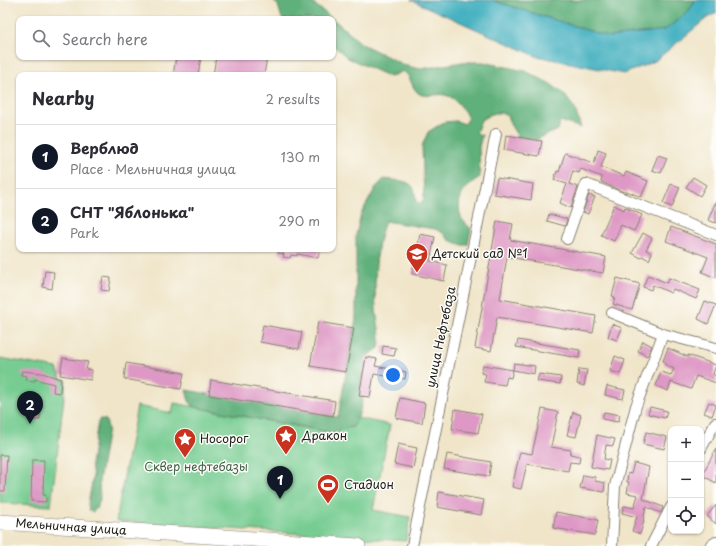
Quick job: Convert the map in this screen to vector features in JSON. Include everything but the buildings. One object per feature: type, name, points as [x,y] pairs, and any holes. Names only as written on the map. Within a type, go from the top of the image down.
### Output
[{"type":"main road","name":"Мельничная улица","points":[[0,522],[358,546]]},
{"type":"street","name":"улица Нефтебаза","points":[[412,546],[496,134]]},
{"type":"street","points":[[567,239],[586,184],[716,235]]},
{"type":"street","points":[[612,313],[663,334],[716,348]]},
{"type":"street","points":[[612,546],[615,486],[636,406],[663,334]]},
{"type":"street","points":[[704,443],[715,423]]},
{"type":"street","points":[[651,546],[668,513]]},
{"type":"street","points":[[710,546],[716,542]]},
{"type":"green space","points":[[272,0],[309,0],[329,16],[281,16],[278,5]]},
{"type":"green space","points":[[491,0],[695,0],[688,12],[665,30],[609,37]]},
{"type":"green space","points":[[336,22],[362,44],[406,66],[421,69],[462,62],[483,62],[525,71],[549,83],[564,94],[575,109],[581,128],[560,121],[558,130],[535,140],[518,137],[510,124],[507,115],[494,113],[481,120],[476,133],[482,135],[479,147],[480,177],[466,189],[460,198],[459,204],[459,210],[462,218],[471,229],[468,245],[461,245],[449,240],[443,233],[435,229],[385,221],[377,253],[375,276],[376,309],[380,338],[379,348],[366,357],[359,395],[363,396],[360,412],[353,427],[339,430],[335,433],[194,407],[189,401],[186,390],[338,417],[356,318],[356,235],[361,214],[376,187],[384,179],[403,181],[411,185],[414,189],[416,203],[420,203],[424,199],[422,146],[428,132],[444,122],[456,121],[465,124],[468,119],[459,104],[453,98],[445,95],[423,95],[417,92],[406,73],[403,71],[390,77],[348,58],[336,48]]},
{"type":"green space","points":[[0,358],[57,368],[61,379],[66,380],[51,506],[0,503]]},
{"type":"green space","name":"Сквер нефтебазы","points":[[174,403],[338,434],[343,415],[390,425],[373,510],[410,517],[406,541],[116,521],[137,406],[172,413]]},
{"type":"green space","points":[[100,419],[106,420],[108,429],[99,481],[100,499],[97,508],[93,512],[89,510],[88,504],[93,477],[91,464],[98,422]]},
{"type":"water","points":[[411,0],[491,0],[609,37],[665,30],[688,12],[695,0],[716,0],[716,13],[707,18],[655,61],[624,74],[536,56]]},
{"type":"place","name":"Детский сад №1","points":[[417,274]]},
{"type":"place","name":"СНТ \"Яблонька\"","points":[[30,424]]},
{"type":"place","name":"Дракон","points":[[286,456]]},
{"type":"place","name":"Носорог","points":[[185,458]]},
{"type":"place","name":"Верблюд","points":[[280,499]]},
{"type":"place","name":"Стадион","points":[[328,504]]}]
